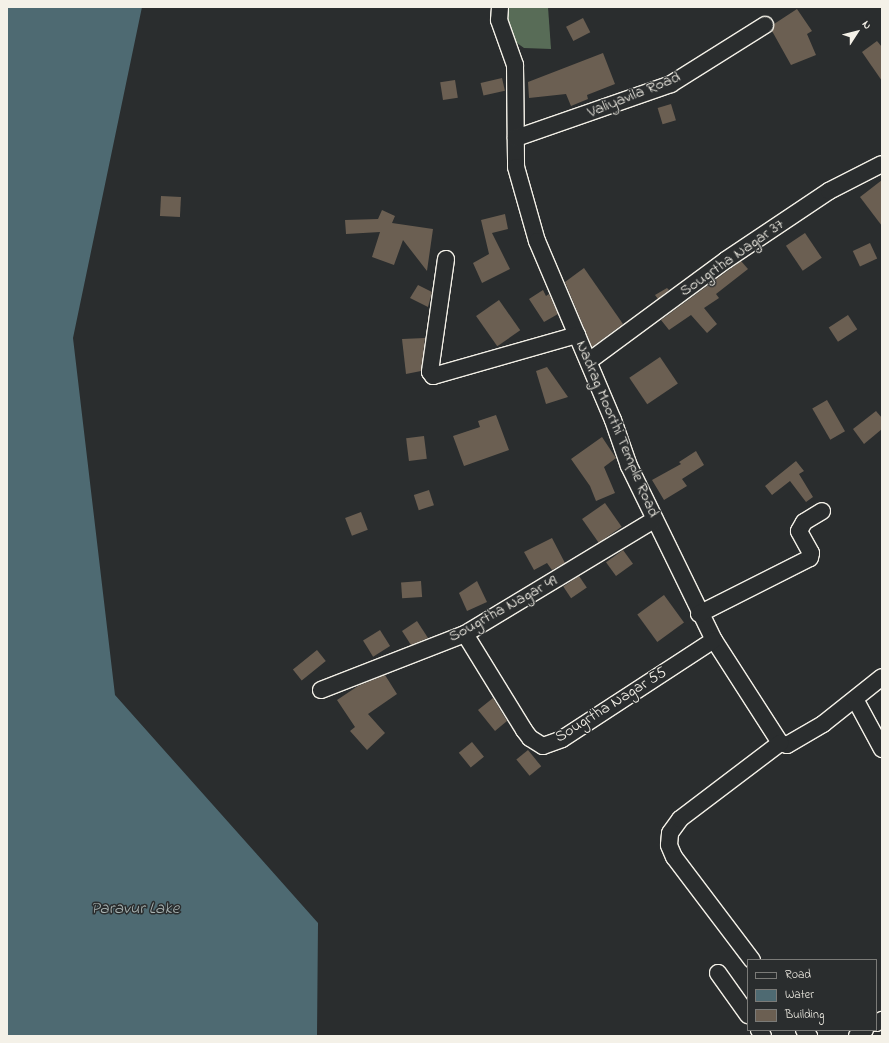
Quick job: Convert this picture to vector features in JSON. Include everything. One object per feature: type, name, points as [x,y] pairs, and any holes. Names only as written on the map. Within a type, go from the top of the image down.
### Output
[{"type":"street","name":"Nadrag Moorthi Temple Road","points":[[500,7],[499,20],[515,65],[516,167],[537,241],[589,361],[629,466],[699,614],[780,743]]},
{"type":"street","name":"Valiyavila Road","points":[[516,138],[671,84],[764,25]]},
{"type":"street","name":"Sougrtha Nagar 37","points":[[589,361],[726,260],[829,191],[882,164]]},
{"type":"street","points":[[446,259],[430,372],[433,376],[577,335]]},
{"type":"street","points":[[699,614],[810,558],[811,553],[800,531],[804,522],[822,511]]},
{"type":"street","name":"Sougrtha Nagar 49","points":[[321,690],[465,634],[654,520]]},
{"type":"street","name":"Sougrtha Nagar 55","points":[[465,634],[524,730],[530,738],[542,746],[562,740],[714,640]]},
{"type":"street","points":[[751,959],[674,857],[669,845],[670,833],[680,819],[780,743],[787,745],[811,731],[882,677]]},
{"type":"street","points":[[855,699],[882,749]]},
{"type":"street","points":[[718,973],[747,1014]]},
{"type":"green space","points":[[508,7],[548,7],[551,49],[524,48],[510,38],[506,23]]},
{"type":"water","name":"Paravur Lake","points":[[7,7],[142,7],[73,338],[115,695],[318,923],[317,1036],[7,1036]]},
{"type":"building","points":[[797,9],[812,31],[807,34],[816,55],[791,65],[772,31],[774,24]]},
{"type":"building","points":[[583,18],[590,32],[573,41],[566,27]]},
{"type":"building","points":[[877,41],[882,47],[882,81],[862,52]]},
{"type":"building","points":[[603,53],[615,84],[587,95],[588,99],[571,106],[566,94],[529,98],[528,82]]},
{"type":"building","points":[[502,78],[505,91],[483,96],[481,83]]},
{"type":"building","points":[[455,80],[458,98],[443,100],[440,82]]},
{"type":"building","points":[[671,104],[676,120],[663,124],[658,108]]},
{"type":"building","points":[[882,180],[882,226],[860,197]]},
{"type":"building","points":[[161,196],[181,197],[180,217],[160,216]]},
{"type":"building","points":[[382,210],[395,216],[392,223],[433,229],[427,271],[403,240],[394,265],[372,257],[380,232],[346,234],[345,220],[378,219]]},
{"type":"building","points":[[505,214],[508,229],[492,233],[510,269],[482,283],[473,263],[489,254],[481,220]]},
{"type":"building","points":[[805,233],[822,258],[803,271],[786,246]]},
{"type":"building","points":[[870,243],[877,258],[860,266],[853,251]]},
{"type":"building","points":[[741,261],[748,269],[716,294],[719,298],[704,308],[717,324],[707,333],[691,315],[669,330],[661,320]]},
{"type":"building","points":[[584,268],[623,324],[592,347],[565,282]]},
{"type":"building","points":[[418,285],[432,292],[428,307],[410,298]]},
{"type":"building","points":[[667,288],[669,290],[658,299],[655,295]]},
{"type":"building","points":[[543,290],[546,296],[549,294],[558,314],[544,322],[529,299]]},
{"type":"building","points":[[499,300],[520,330],[497,346],[476,316]]},
{"type":"building","points":[[848,315],[857,329],[838,342],[829,328]]},
{"type":"building","points":[[425,338],[421,371],[406,374],[402,339]]},
{"type":"building","points":[[660,357],[678,384],[647,404],[629,378]]},
{"type":"building","points":[[547,367],[568,397],[546,404],[536,371]]},
{"type":"building","points":[[827,400],[845,431],[830,440],[812,408]]},
{"type":"building","points":[[876,411],[882,418],[882,429],[864,444],[853,429]]},
{"type":"building","points":[[496,415],[509,450],[464,466],[453,436],[480,427],[478,421]]},
{"type":"building","points":[[424,436],[427,459],[409,461],[406,438]]},
{"type":"building","points":[[602,437],[616,458],[604,467],[615,493],[596,501],[590,486],[571,459]]},
{"type":"building","points":[[696,451],[704,465],[682,479],[687,486],[664,500],[652,480],[681,464],[679,462]]},
{"type":"building","points":[[796,461],[804,471],[799,474],[813,497],[806,502],[790,481],[772,495],[765,486]]},
{"type":"building","points":[[429,490],[434,505],[419,510],[414,495]]},
{"type":"building","points":[[605,503],[622,527],[599,543],[582,519]]},
{"type":"building","points":[[361,512],[368,530],[352,536],[345,518]]},
{"type":"building","points":[[552,538],[565,563],[552,570],[547,563],[534,570],[524,552]]},
{"type":"building","points":[[623,550],[633,564],[616,576],[606,562]]},
{"type":"building","points":[[579,576],[587,588],[571,598],[563,587]]},
{"type":"building","points":[[421,581],[422,597],[402,598],[401,582]]},
{"type":"building","points":[[477,581],[487,602],[467,611],[459,593]]},
{"type":"building","points":[[664,595],[684,623],[657,642],[637,614]]},
{"type":"building","points":[[417,621],[428,638],[411,645],[402,631]]},
{"type":"building","points":[[380,630],[390,646],[373,657],[363,641]]},
{"type":"building","points":[[317,650],[326,661],[302,680],[293,670]]},
{"type":"building","points":[[385,675],[397,694],[368,714],[385,733],[367,750],[350,731],[355,727],[337,700],[358,686]]},
{"type":"building","points":[[493,698],[507,721],[495,731],[478,710]]},
{"type":"building","points":[[472,742],[484,757],[471,767],[459,753]]},
{"type":"building","points":[[528,750],[541,766],[530,776],[516,759]]}]
